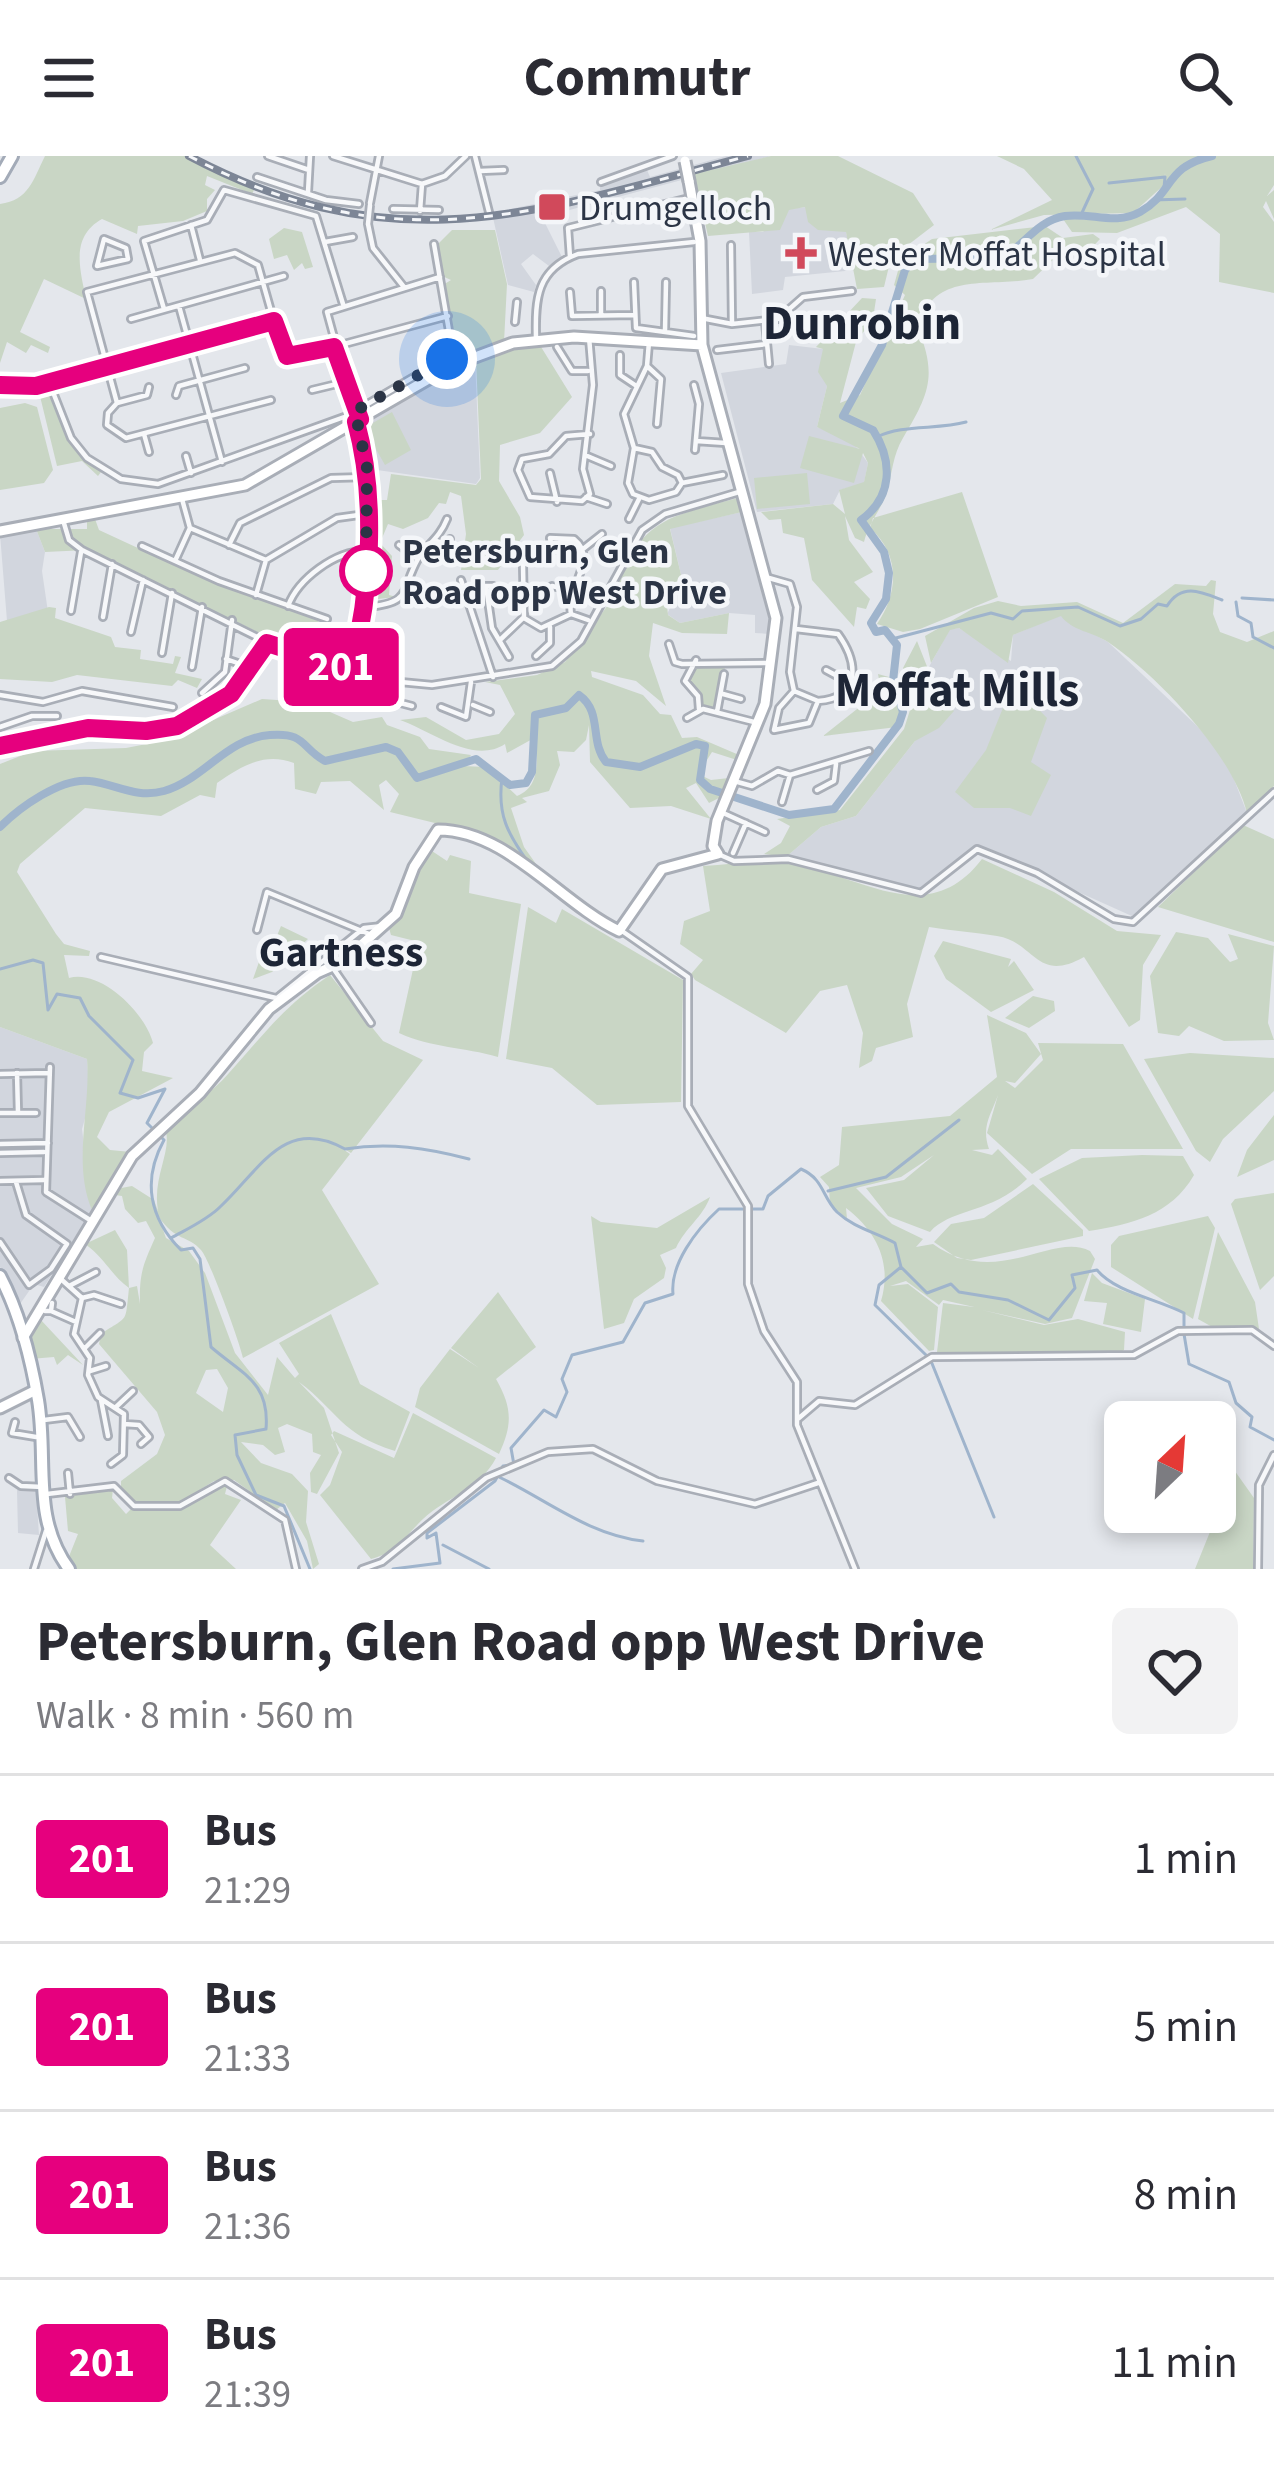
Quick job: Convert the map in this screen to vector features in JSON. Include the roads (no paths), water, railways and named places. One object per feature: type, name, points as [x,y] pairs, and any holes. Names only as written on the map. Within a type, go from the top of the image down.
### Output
[{"type":"main road","points":[[0,177],[12,156]]},
{"type":"main road","points":[[0,1276],[21,1313],[22,1339],[36,1390],[46,1531],[69,1569]]},
{"type":"street","points":[[268,156],[309,170]]},
{"type":"street","points":[[308,194],[310,156]]},
{"type":"street","points":[[333,156],[422,184],[445,176],[470,156],[480,171],[489,212]]},
{"type":"street","points":[[379,156],[368,224],[373,248],[404,287]]},
{"type":"street","points":[[601,182],[673,156]]},
{"type":"street","points":[[684,158],[700,241],[698,340],[769,578],[776,618],[774,664],[758,724],[721,812],[714,852]]},
{"type":"street","points":[[480,171],[504,170]]},
{"type":"street","points":[[257,177],[359,204]]},
{"type":"street","points":[[420,211],[422,184]]},
{"type":"street","points":[[164,309],[144,241],[211,215],[224,190],[314,214],[343,304]]},
{"type":"street","points":[[570,257],[568,228],[685,199]]},
{"type":"street","points":[[393,209],[439,210]]},
{"type":"street","points":[[191,225],[200,260]]},
{"type":"street","points":[[325,242],[353,237]]},
{"type":"street","points":[[104,238],[128,250],[128,259],[114,263],[98,266],[95,258],[104,238]]},
{"type":"street","points":[[536,338],[540,282],[570,257],[694,242]]},
{"type":"street","points":[[49,382],[71,438],[105,471],[145,484],[192,476],[357,417],[454,350],[434,244]]},
{"type":"street","points":[[729,248],[732,324]]},
{"type":"street","points":[[117,403],[87,292],[200,260],[245,255],[258,266],[287,356],[448,316]]},
{"type":"street","points":[[114,263],[119,284]]},
{"type":"street","points":[[130,319],[284,276]]},
{"type":"street","points":[[351,670],[366,607],[367,476],[357,417],[327,312],[440,277]]},
{"type":"street","points":[[627,340],[637,328],[634,282]]},
{"type":"street","points":[[664,333],[666,282]]},
{"type":"street","points":[[601,291],[602,317]]},
{"type":"street","points":[[701,318],[732,324],[765,321],[785,317],[802,296],[852,291]]},
{"type":"street","points":[[570,292],[572,316],[635,315]]},
{"type":"street","points":[[514,322],[517,302]]},
{"type":"street","points":[[179,305],[222,464]]},
{"type":"street","points":[[516,313],[536,315]]},
{"type":"street","points":[[785,317],[803,328],[825,329]]},
{"type":"street","points":[[0,385],[49,382],[274,321]]},
{"type":"street","points":[[765,321],[769,364]]},
{"type":"street","points":[[637,328],[698,340]]},
{"type":"street","points":[[0,531],[245,485],[461,361],[536,338],[698,340]]},
{"type":"street","points":[[586,497],[590,494],[585,455],[593,386],[590,338]]},
{"type":"street","points":[[639,499],[628,483],[634,448],[623,420],[647,366],[649,342]]},
{"type":"street","points":[[717,350],[767,344]]},
{"type":"street","points":[[557,347],[572,370],[589,371]]},
{"type":"street","points":[[620,355],[620,375],[635,386]]},
{"type":"street","points":[[647,366],[661,379],[657,424]]},
{"type":"street","points":[[176,395],[177,383],[245,368]]},
{"type":"street","points":[[312,390],[344,382]]},
{"type":"street","points":[[694,385],[694,450]]},
{"type":"street","points":[[149,387],[150,398],[117,403],[106,416],[110,431],[126,439],[269,402]]},
{"type":"street","points":[[144,434],[149,452]]},
{"type":"street","points":[[590,434],[566,436],[549,454],[523,459],[518,470],[530,497],[538,501],[586,497],[607,504]]},
{"type":"street","points":[[696,441],[730,442]]},
{"type":"street","points":[[634,448],[652,452],[682,483]]},
{"type":"street","points":[[585,455],[611,466]]},
{"type":"street","points":[[186,456],[192,476]]},
{"type":"street","points":[[550,473],[557,502]]},
{"type":"street","points":[[639,499],[723,475]]},
{"type":"street","points":[[229,545],[240,524],[331,478],[367,476]]},
{"type":"street","points":[[63,520],[69,540],[82,550],[232,620],[267,643],[390,681],[433,686],[552,666],[581,641],[629,544],[648,525],[744,490]]},
{"type":"street","points":[[628,519],[639,499]]},
{"type":"street","points":[[176,561],[190,528],[182,500]]},
{"type":"street","points":[[255,595],[266,560],[338,518],[366,514]]},
{"type":"street","points":[[366,607],[389,604],[405,594],[418,559],[436,541],[447,519]]},
{"type":"street","points":[[190,528],[266,560]]},
{"type":"street","points":[[583,549],[602,534]]},
{"type":"street","points":[[150,537],[143,547],[255,595],[328,619]]},
{"type":"street","points":[[560,542],[554,551],[550,538],[574,539],[583,549],[584,568],[570,590],[571,614]]},
{"type":"street","points":[[436,541],[446,544],[450,539]]},
{"type":"street","points":[[399,545],[418,559]]},
{"type":"street","points":[[71,611],[82,550]]},
{"type":"street","points":[[288,606],[298,584],[352,551],[365,551]]},
{"type":"street","points":[[103,617],[112,564]]},
{"type":"street","points":[[501,639],[524,618],[523,565]]},
{"type":"street","points":[[769,578],[790,584],[797,607],[794,691],[779,708],[774,730],[809,722],[818,701]]},
{"type":"street","points":[[130,632],[143,579]]},
{"type":"street","points":[[461,580],[493,678]]},
{"type":"street","points":[[476,586],[489,586],[492,628],[509,657]]},
{"type":"street","points":[[552,586],[570,590]]},
{"type":"street","points":[[162,652],[173,592]]},
{"type":"street","points":[[192,667],[202,606]]},
{"type":"street","points":[[571,614],[591,621]]},
{"type":"street","points":[[550,627],[571,614]]},
{"type":"street","points":[[524,618],[550,627]]},
{"type":"street","points":[[202,693],[224,674],[232,620]]},
{"type":"street","points":[[536,656],[550,643],[550,627]]},
{"type":"street","points":[[794,691],[818,701],[829,700],[851,684],[855,663],[838,634],[796,629]]},
{"type":"street","points":[[0,746],[88,728],[146,731],[177,726],[231,694],[267,643]]},
{"type":"street","points":[[669,644],[675,662],[774,664]]},
{"type":"street","points":[[226,659],[246,666]]},
{"type":"street","points":[[696,660],[685,681],[699,709]]},
{"type":"street","points":[[826,670],[851,684]]},
{"type":"street","points":[[717,712],[724,674]]},
{"type":"street","points":[[390,681],[385,699],[412,706]]},
{"type":"street","points":[[441,706],[467,720],[471,682]]},
{"type":"street","points":[[0,695],[35,700],[82,691],[173,707]]},
{"type":"street","points":[[723,694],[741,699]]},
{"type":"street","points":[[32,716],[35,700]]},
{"type":"street","points":[[472,705],[487,708]]},
{"type":"street","points":[[687,718],[699,709],[758,724]]},
{"type":"street","points":[[0,727],[32,716],[53,720]]},
{"type":"street","points":[[731,788],[752,786],[778,771],[790,775],[869,751]]},
{"type":"street","points":[[817,790],[834,781],[836,764]]},
{"type":"street","points":[[782,802],[790,775]]},
{"type":"street","points":[[622,931],[662,869],[714,852],[734,861],[788,860],[921,892],[977,849],[1036,873],[1114,919],[1133,922],[1274,792]]},
{"type":"street","points":[[721,812],[765,832]]},
{"type":"street","points":[[733,853],[746,824]]},
{"type":"street","points":[[101,957],[279,999],[374,936],[396,914],[414,867],[442,829],[482,837],[566,901],[686,970],[688,1106],[749,1209],[748,1284],[764,1331],[797,1382],[797,1420],[818,1484],[855,1569]]},
{"type":"street","points":[[256,930],[267,892],[374,936]]},
{"type":"street","points":[[22,1339],[47,1309],[57,1277],[118,1173],[152,1133],[200,1093],[279,999],[364,928],[384,926]]},
{"type":"street","points":[[332,966],[371,1023]]},
{"type":"street","points":[[0,1074],[49,1070],[44,1180],[53,1198],[90,1220]]},
{"type":"street","points":[[17,1073],[18,1113]]},
{"type":"street","points":[[0,1113],[36,1113]]},
{"type":"street","points":[[0,1144],[49,1143]]},
{"type":"street","points":[[0,1153],[44,1152]]},
{"type":"street","points":[[0,1181],[44,1180]]},
{"type":"street","points":[[0,1241],[29,1285],[51,1269],[67,1244],[26,1215],[16,1182]]},
{"type":"street","points":[[71,1285],[96,1272]]},
{"type":"street","points":[[57,1277],[82,1298],[122,1304]]},
{"type":"street","points":[[82,1298],[74,1334],[85,1349],[107,1436]]},
{"type":"street","points":[[31,1326],[21,1313],[47,1309],[76,1322]]},
{"type":"street","points":[[797,1420],[819,1401],[855,1405],[932,1357],[1134,1354],[1178,1331],[1252,1330],[1274,1346]]},
{"type":"street","points":[[85,1349],[98,1338]]},
{"type":"street","points":[[88,1371],[106,1366]]},
{"type":"street","points":[[0,1408],[36,1390]]},
{"type":"street","points":[[116,1407],[133,1391]]},
{"type":"street","points":[[101,1400],[116,1407],[124,1424],[124,1455],[111,1464]]},
{"type":"street","points":[[797,1402],[808,1407]]},
{"type":"street","points":[[40,1420],[68,1417],[80,1437]]},
{"type":"street","points":[[139,1425],[145,1418]]},
{"type":"street","points":[[10,1444],[16,1422]]},
{"type":"street","points":[[124,1424],[139,1425],[149,1437],[141,1444]]},
{"type":"street","points":[[91,1429],[106,1426]]},
{"type":"street","points":[[12,1432],[40,1438]]},
{"type":"street","points":[[362,1569],[382,1562],[486,1478],[538,1454],[593,1449],[657,1481],[755,1504],[818,1484]]},
{"type":"street","points":[[1258,1569],[1258,1485],[1274,1455]]},
{"type":"street","points":[[68,1473],[70,1494]]},
{"type":"street","points":[[10,1478],[21,1486],[70,1494],[114,1486],[134,1506],[180,1506],[220,1482],[233,1483],[258,1507],[285,1520],[296,1569]]},
{"type":"street","points":[[34,1569],[46,1531]]},
{"type":"waterway","points":[[1076,156],[1093,189],[1080,217]]},
{"type":"waterway","points":[[0,827],[29,803],[66,784],[90,781],[135,792],[164,791],[241,743],[270,735],[297,738],[325,761],[386,747],[398,752],[417,778],[476,759],[510,785],[526,783],[532,772],[535,715],[566,708],[579,695],[591,710],[606,762],[640,767],[696,744],[705,746],[700,780],[710,789],[789,815],[834,809],[899,724],[903,712],[893,681],[897,645],[885,630],[876,632],[871,623],[886,599],[889,573],[884,552],[861,520],[884,490],[884,454],[873,430],[843,416],[882,345],[905,270],[915,259],[1003,258],[1055,218],[1131,216],[1151,204],[1185,167],[1212,156]]},
{"type":"waterway","points":[[1109,183],[1165,177],[1164,188]]},
{"type":"waterway","points":[[1153,200],[1185,199]]},
{"type":"waterway","points":[[877,437],[966,422]]},
{"type":"waterway","points":[[892,639],[991,613],[1013,619],[1022,611],[1078,607],[1120,626],[1141,619],[1158,604],[1167,606],[1186,591],[1222,600]]},
{"type":"waterway","points":[[1242,598],[1274,600]]},
{"type":"waterway","points":[[1236,602],[1238,616],[1251,623],[1253,637],[1274,648]]},
{"type":"waterway","points":[[502,778],[506,823],[528,862]]},
{"type":"waterway","points":[[0,969],[33,960],[43,963],[48,1010],[57,994],[80,998],[89,1016],[133,1060],[120,1093],[138,1098],[165,1089],[147,1123],[164,1140],[151,1184],[156,1212],[181,1250],[193,1248],[200,1259],[211,1347],[259,1390],[266,1429],[235,1435],[237,1455],[256,1495],[284,1506],[310,1569]]},
{"type":"waterway","points":[[828,1191],[886,1177],[959,1120]]},
{"type":"waterway","points":[[171,1238],[215,1212],[261,1163],[289,1143],[305,1139],[324,1140],[345,1149],[408,1147],[469,1159]]},
{"type":"waterway","points":[[393,1569],[440,1563],[436,1533],[427,1538],[427,1533],[495,1481],[503,1466],[514,1465],[511,1448],[544,1410],[556,1417],[567,1392],[562,1379],[572,1355],[623,1342],[645,1303],[673,1294],[680,1259],[710,1217],[719,1209],[763,1209],[768,1196],[801,1169],[814,1178],[844,1217],[895,1243],[901,1267],[927,1293],[951,1284],[959,1292],[1008,1300],[1049,1320],[1075,1288],[1072,1275],[1097,1270],[1125,1290],[1184,1313],[1184,1328]]},
{"type":"waterway","points":[[901,1267],[879,1285],[875,1305],[927,1356]]},
{"type":"waterway","points":[[1184,1334],[1189,1364],[1229,1382],[1236,1403],[1252,1417],[1250,1427],[1274,1440]]},
{"type":"waterway","points":[[931,1361],[994,1517]]},
{"type":"waterway","points":[[499,1477],[586,1524],[643,1541]]},
{"type":"waterway","points":[[443,1545],[489,1569]]},
{"type":"railway","points":[[189,156],[264,190],[334,210],[402,219],[533,210],[748,156]]},
{"type":"place","name":"Drumgelloch","points":[[552,207]]},
{"type":"place","name":"Wester Moffat Hospital","points":[[801,253]]},
{"type":"place","name":"Petersburn, Glen Road opp West Drive","points":[[366,571]]},
{"type":"district","name":"Dunrobin","points":[[862,322]]},
{"type":"district","name":"Moffat Mills","points":[[957,689]]},
{"type":"district","name":"Gartness","points":[[341,951]]}]
